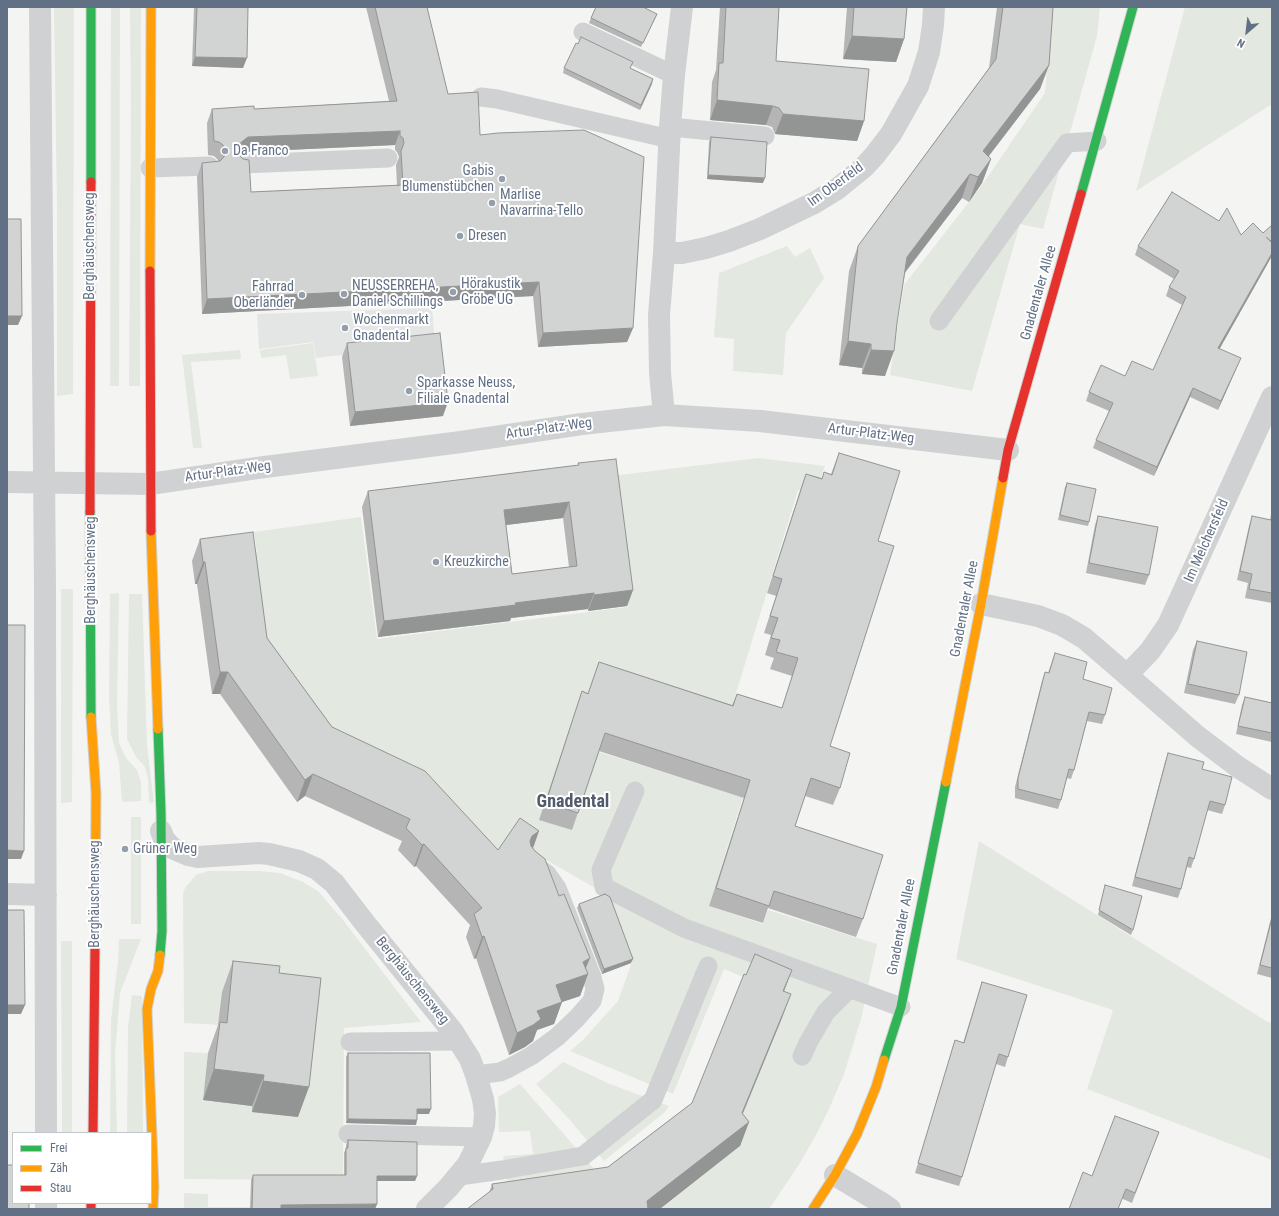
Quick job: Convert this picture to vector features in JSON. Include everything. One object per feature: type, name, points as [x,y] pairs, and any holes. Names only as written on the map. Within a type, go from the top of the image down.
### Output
[{"type":"street","points":[[40,7],[44,482],[46,1132]]},
{"type":"street","name":"Berghäuschensweg","points":[[90,7],[91,730],[96,793],[92,1132]]},
{"type":"street","points":[[151,7],[150,484],[152,587],[161,832],[162,931],[158,972],[151,989],[147,1009],[152,1132]]},
{"type":"street","points":[[664,415],[660,373],[658,315],[664,253],[674,75],[682,7]]},
{"type":"street","name":"Im Oberfeld","points":[[664,253],[682,253],[706,248],[760,229],[814,203],[836,189],[864,167],[891,134],[918,86],[929,52],[934,7]]},
{"type":"street","name":"Gnadentaler Allee","points":[[813,1209],[857,1134],[866,1114],[901,1007],[981,604],[1008,450],[1097,141],[1133,7]]},
{"type":"street","name":"Im Melchersfeld","points":[[1127,675],[1150,651],[1168,626],[1272,397]]},
{"type":"street","name":"Artur-Platz-Weg","points":[[91,483],[150,484],[582,424],[664,415],[760,420],[1008,450]]},
{"type":"street","points":[[7,482],[91,483]]},
{"type":"street","points":[[981,604],[1038,616],[1062,625],[1084,638],[1197,736],[1238,767],[1272,790]]},
{"type":"street","name":"Berghäuschensweg","points":[[161,832],[172,848],[188,855],[198,857],[259,853],[269,854],[299,861],[317,869],[334,883],[459,1041],[470,1059],[483,1100],[485,1113],[481,1137],[474,1153],[459,1176],[427,1209]]},
{"type":"street","points":[[7,894],[46,895]]},
{"type":"street","points":[[152,1136],[154,1209]]},
{"type":"street","points":[[834,1175],[890,1209]]},
{"type":"lane","points":[[583,32],[674,75]]},
{"type":"lane","points":[[480,97],[670,133],[765,136]]},
{"type":"lane","points":[[939,321],[1067,143],[1097,141]]},
{"type":"lane","points":[[243,164],[388,158]]},
{"type":"lane","points":[[150,168],[209,166]]},
{"type":"lane","points":[[635,791],[601,870],[604,887],[684,928],[901,1007]]},
{"type":"lane","points":[[476,1075],[500,1072],[531,1056],[558,1036],[592,1002],[595,989],[592,977],[557,888],[547,874],[533,864]]},
{"type":"lane","points":[[459,1176],[583,1156],[653,1100],[708,966]]},
{"type":"lane","points":[[802,1056],[826,1012],[850,988]]},
{"type":"lane","points":[[350,1042],[459,1041]]},
{"type":"lane","points":[[348,1134],[481,1137]]},
{"type":"shaded area","points":[[54,7],[74,7],[73,394],[57,396],[57,207]]},
{"type":"shaded area","points":[[111,7],[120,7],[119,386],[110,386]]},
{"type":"shaded area","points":[[130,7],[141,7],[140,386],[129,386],[131,109]]},
{"type":"shaded area","points":[[1052,7],[1100,7],[1097,36],[1043,229],[1020,224],[972,391],[890,375],[904,285],[980,188],[1045,93]]},
{"type":"shaded area","points":[[1185,7],[1272,7],[1272,104],[1136,191]]},
{"type":"shaded area","points":[[787,246],[795,257],[810,248],[824,278],[786,333],[783,375],[733,371],[734,339],[714,337],[719,273]]},
{"type":"shaded area","name":"Wochenmarkt Gnadental","points":[[432,308],[435,344],[316,358],[313,342],[259,349],[257,314]]},
{"type":"shaded area","points":[[313,343],[318,376],[290,379],[286,355],[261,358],[260,350]]},
{"type":"shaded area","points":[[240,350],[241,359],[191,362],[202,448],[193,448],[182,355]]},
{"type":"shaded area","points":[[758,458],[825,466],[814,495],[798,490],[727,723],[619,688],[599,752],[743,797],[709,906],[763,924],[768,910],[877,944],[861,1019],[844,1074],[814,1139],[769,1209],[661,1209],[740,1146],[733,1138],[782,1019],[775,1015],[784,994],[724,969],[673,1094],[570,1051],[583,1040],[618,1001],[632,962],[607,895],[512,840],[536,878],[325,748],[260,660],[245,554],[257,552],[254,532],[361,517],[377,639],[627,607],[612,476]]},
{"type":"shaded area","points":[[61,589],[73,589],[72,802],[61,803]]},
{"type":"shaded area","points":[[119,593],[117,706],[119,743],[126,758],[137,770],[141,782],[141,801],[122,802],[119,762],[111,735],[109,698],[110,594]]},
{"type":"shaded area","points":[[129,594],[142,594],[147,745],[154,802],[149,803],[148,780],[145,767],[136,757],[127,739]]},
{"type":"shaded area","points":[[131,817],[141,817],[141,924],[131,924]]},
{"type":"shaded area","points":[[979,841],[1266,1021],[1272,1023],[1272,1160],[1087,1089],[1113,1010],[956,959]]},
{"type":"shaded area","points":[[208,871],[258,871],[280,873],[303,882],[318,891],[343,920],[421,1022],[344,1028],[343,1180],[184,1179],[184,1052],[208,1053],[203,1100],[252,1106],[252,1112],[298,1117],[222,992],[219,1025],[184,1023],[183,894],[185,888],[196,875]]},
{"type":"shaded area","points":[[119,939],[141,939],[120,993],[115,1054],[117,1132],[110,1132],[111,1020]]},
{"type":"shaded area","points":[[61,941],[72,941],[72,1132],[62,1132]]},
{"type":"shaded area","points":[[132,995],[142,996],[143,1132],[127,1132],[128,1028]]},
{"type":"shaded area","points":[[563,1062],[610,1084],[669,1106],[665,1112],[604,1161],[570,1120],[536,1084]]},
{"type":"shaded area","points":[[520,1084],[594,1169],[507,1181],[503,1156],[533,1154],[530,1131],[499,1132],[498,1097]]},
{"type":"shaded area","points":[[184,1193],[208,1194],[208,1207],[250,1207],[250,1209],[184,1209]]},
{"type":"building","points":[[197,7],[248,7],[247,58],[195,57]]},
{"type":"building","points":[[375,7],[427,7],[448,94],[478,92],[480,135],[584,130],[644,157],[633,328],[543,333],[539,282],[207,299],[202,163],[220,161],[224,157],[225,152],[223,145],[214,141],[212,109],[254,106],[254,109],[397,101]],"holes":[[[400,131],[400,136],[403,138],[404,143],[401,151],[403,185],[251,192],[249,160],[243,159],[237,150],[239,144],[248,137]]]},
{"type":"building","points":[[596,7],[643,7],[657,14],[643,43],[591,18]]},
{"type":"building","points":[[726,7],[779,7],[776,61],[869,69],[864,121],[783,114],[779,108],[773,106],[717,100],[719,63],[723,63]]},
{"type":"building","points":[[854,7],[907,7],[904,39],[852,36]]},
{"type":"building","points":[[1003,7],[1053,7],[1049,65],[983,151],[991,159],[978,177],[970,174],[907,257],[894,351],[871,350],[871,344],[848,341],[858,246],[996,59]]},
{"type":"building","points":[[581,37],[633,62],[630,68],[653,79],[641,105],[564,68],[576,43],[578,44]]},
{"type":"building","points":[[711,137],[767,142],[765,178],[708,175]]},
{"type":"building","points":[[1172,192],[1219,221],[1227,208],[1241,235],[1253,223],[1263,233],[1272,225],[1272,242],[1266,237],[1272,243],[1272,253],[1218,348],[1241,358],[1221,401],[1193,388],[1157,467],[1096,440],[1113,403],[1089,392],[1101,365],[1125,376],[1132,361],[1153,370],[1186,297],[1169,287],[1179,271],[1138,246]]},
{"type":"building","points":[[7,219],[21,219],[22,316],[7,316]]},
{"type":"building","points":[[440,333],[448,402],[355,412],[347,343]]},
{"type":"building","points":[[839,453],[900,471],[878,541],[894,546],[830,746],[850,753],[840,788],[811,778],[795,826],[883,855],[863,919],[774,891],[769,906],[716,888],[750,780],[605,733],[578,813],[546,802],[582,691],[588,694],[599,662],[733,706],[737,694],[782,708],[798,658],[776,652],[780,640],[771,638],[778,618],[770,616],[782,579],[773,576],[806,474],[822,479],[824,472],[832,475]]},
{"type":"building","name":"Kreuzkirche","points":[[616,459],[633,590],[594,595],[594,593],[515,603],[516,605],[384,621],[368,491],[579,465],[578,463]],"holes":[[[569,502],[577,566],[512,574],[504,510]]]},
{"type":"building","points":[[1067,483],[1096,489],[1089,522],[1060,515]]},
{"type":"building","points":[[1098,516],[1158,527],[1149,575],[1089,563]]},
{"type":"building","points":[[1252,516],[1271,520],[1272,517],[1272,593],[1249,589],[1252,574],[1240,571]]},
{"type":"building","points":[[253,532],[267,638],[332,727],[425,771],[498,850],[520,818],[539,831],[532,836],[530,841],[531,846],[545,859],[559,896],[564,894],[590,958],[583,962],[588,974],[556,985],[562,1002],[537,1011],[541,1019],[533,1025],[517,1033],[484,936],[482,937],[474,914],[482,908],[424,844],[422,845],[406,828],[410,819],[313,774],[305,780],[228,672],[220,672],[205,562],[203,562],[200,539]]},
{"type":"building","points":[[7,625],[25,625],[24,851],[7,850]]},
{"type":"building","points":[[1197,641],[1247,652],[1239,695],[1188,684]]},
{"type":"building","points":[[1055,653],[1087,662],[1083,679],[1112,688],[1105,715],[1089,712],[1074,770],[1069,769],[1061,800],[1018,789],[1018,778],[1045,672],[1049,673]]},
{"type":"building","points":[[1245,697],[1272,703],[1272,733],[1238,726]]},
{"type":"building","points":[[1168,753],[1204,762],[1202,769],[1232,777],[1225,805],[1210,801],[1194,859],[1189,857],[1181,889],[1135,877]]},
{"type":"building","points":[[1105,885],[1142,896],[1133,930],[1099,910]]},
{"type":"building","points":[[605,894],[610,897],[633,959],[604,969],[579,904]]},
{"type":"building","points":[[7,910],[24,910],[25,1005],[7,1005]]},
{"type":"building","points":[[1272,918],[1272,968],[1260,965]]},
{"type":"building","points":[[755,954],[792,970],[783,991],[791,994],[742,1113],[749,1122],[647,1201],[648,1209],[467,1209],[493,1189],[492,1184],[608,1167],[692,1103],[744,974],[746,975]]},
{"type":"building","points":[[233,961],[280,966],[279,973],[321,978],[309,1087],[263,1081],[264,1075],[214,1069],[220,1022],[227,1023]]},
{"type":"building","points":[[982,982],[1027,995],[1008,1057],[999,1054],[962,1177],[918,1163],[955,1040],[964,1043]]},
{"type":"building","points":[[348,1053],[430,1053],[431,1109],[417,1109],[417,1120],[348,1119]]},
{"type":"building","points":[[1115,1116],[1159,1132],[1135,1193],[1126,1189],[1118,1209],[1069,1209],[1083,1172],[1092,1176]]},
{"type":"building","points":[[348,1140],[417,1142],[417,1176],[377,1176],[377,1204],[281,1205],[281,1209],[252,1209],[253,1175],[346,1175],[346,1148],[348,1148]]},
{"type":"building","points":[[7,1165],[12,1165],[12,1204],[29,1204],[29,1209],[7,1209]]},
{"type":"traffic: fast","points":[[91,7],[91,182]]},
{"type":"traffic: fast","points":[[1081,194],[1133,7]]},
{"type":"traffic: fast","points":[[90,512],[91,717]]},
{"type":"traffic: fast","points":[[158,729],[161,813],[162,931],[160,955]]},
{"type":"traffic: fast","points":[[884,1060],[901,1007],[946,782]]},
{"type":"traffic: slow","points":[[150,271],[151,7]]},
{"type":"traffic: slow","points":[[946,782],[981,604],[1003,478]]},
{"type":"traffic: slow","points":[[151,531],[158,729]]},
{"type":"traffic: slow","points":[[91,717],[96,793],[95,946]]},
{"type":"traffic: slow","points":[[152,1132],[147,1009],[151,989],[158,971],[160,955]]},
{"type":"traffic: slow","points":[[813,1209],[835,1175],[857,1134],[876,1087],[884,1060]]},
{"type":"traffic: slow","points":[[152,1136],[154,1187],[153,1209]]},
{"type":"traffic: jam","points":[[90,512],[91,182]]},
{"type":"traffic: jam","points":[[1003,478],[1008,450],[1081,194]]},
{"type":"traffic: jam","points":[[150,271],[151,531]]},
{"type":"traffic: jam","points":[[93,1132],[95,946]]},
{"type":"traffic: jam","points":[[91,1204],[91,1209]]},
{"type":"place","name":"Da Franco","points":[[225,151]]},
{"type":"place","name":"Gabis Blumenstübchen","points":[[502,179]]},
{"type":"place","name":"Marlise Navarrina-Tello","points":[[492,203]]},
{"type":"place","name":"Dresen","points":[[460,236]]},
{"type":"place","name":"Hörakustik Gröbe UG","points":[[453,292]]},
{"type":"place","name":"NEUSSERREHA, Daniel Schillings","points":[[344,294]]},
{"type":"place","name":"Fahrrad Oberländer","points":[[302,295]]},
{"type":"place","name":"Wochenmarkt Gnadental","points":[[345,328]]},
{"type":"place","name":"Sparkasse Neuss, Filiale Gnadental","points":[[409,391]]},
{"type":"place","name":"Kreuzkirche","points":[[436,562]]},
{"type":"place","name":"Grüner Weg","points":[[125,849]]},
{"type":"district","name":"Gnadental","points":[[573,802]]}]
